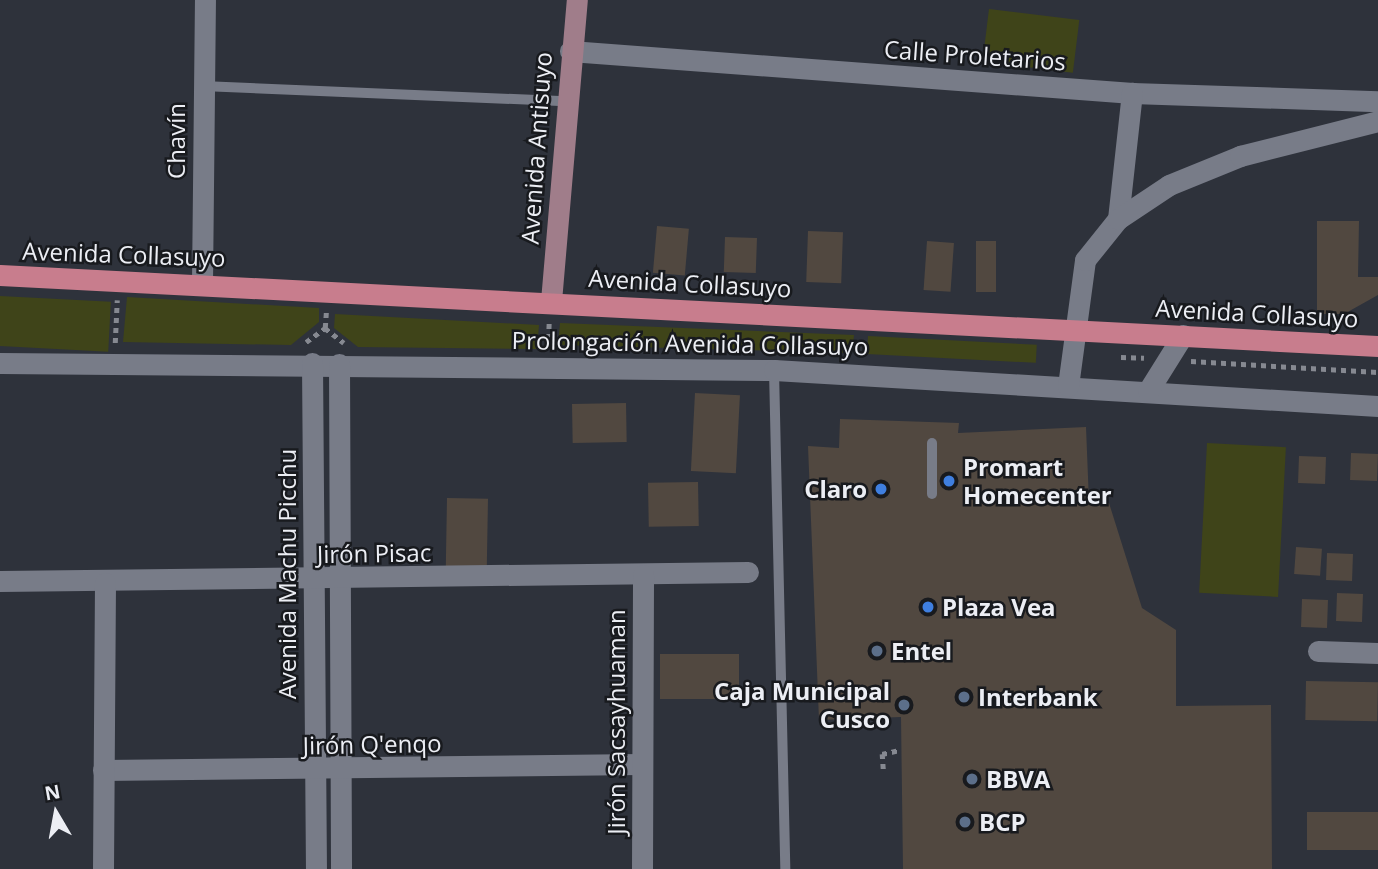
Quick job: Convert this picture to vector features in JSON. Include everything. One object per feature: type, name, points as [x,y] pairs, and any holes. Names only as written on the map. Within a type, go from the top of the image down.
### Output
[{"type":"main road","name":"Avenida Collasuyo","points":[[0,275],[202,283],[550,308],[1073,329],[1378,346]]},
{"type":"street","name":"Chavín","points":[[202,283],[205,0]]},
{"type":"street","name":"Avenida Antisuyo","points":[[550,308],[570,51],[577,0]]},
{"type":"street","name":"Calle Proletarios","points":[[570,51],[1132,93],[1378,101]]},
{"type":"street","points":[[1118,219],[1132,93]]},
{"type":"street","points":[[1069,386],[1073,329],[1085,260],[1118,219],[1169,185],[1240,156],[1378,121]]},
{"type":"street","points":[[1148,391],[1183,335]]},
{"type":"street","name":"Avenida Machu Picchu","points":[[306,355],[316,869]]},
{"type":"street","name":"Prolongación Avenida Collasuyo","points":[[0,363],[344,355],[774,370],[1378,406]]},
{"type":"street","name":"Avenida Machu Picchu","points":[[341,869],[337,580],[344,355]]},
{"type":"street","name":"Jirón Pisac","points":[[0,581],[106,583],[748,572]]},
{"type":"street","name":"Jirón Sacsayhuaman","points":[[642,869],[643,575]]},
{"type":"street","points":[[103,869],[106,583]]},
{"type":"street","points":[[1318,651],[1378,653]]},
{"type":"street","name":"Jirón Q'enqo","points":[[103,770],[341,771],[642,764]]},
{"type":"lane","points":[[202,86],[566,101]]},
{"type":"lane","points":[[774,370],[785,869]]},
{"type":"lane","points":[[932,443],[932,494]]},
{"type":"path","points":[[115,343],[117,292]]},
{"type":"path","points":[[548,352],[550,308]]},
{"type":"path","points":[[306,355],[326,328],[344,355]]},
{"type":"path","points":[[1112,356],[1378,372]]},
{"type":"path","points":[[883,769],[882,754],[900,750]]},
{"type":"green space","points":[[989,9],[1079,20],[1073,73],[983,62]]},
{"type":"green space","points":[[0,296],[111,302],[108,352],[0,346]]},
{"type":"green space","points":[[127,297],[319,308],[319,322],[291,345],[123,342]]},
{"type":"green space","points":[[335,314],[539,325],[537,349],[358,347],[334,328]]},
{"type":"green space","points":[[560,323],[854,335],[852,353],[558,345]]},
{"type":"green space","points":[[868,336],[1037,345],[1036,363],[867,354]]},
{"type":"green space","points":[[1207,443],[1286,447],[1278,597],[1199,593]]},
{"type":"building","points":[[1317,221],[1359,221],[1358,277],[1378,277],[1378,295],[1344,314],[1317,314]]},
{"type":"building","points":[[657,226],[689,229],[685,276],[653,273]]},
{"type":"building","points":[[808,231],[843,232],[841,283],[806,282]]},
{"type":"building","points":[[725,237],[757,238],[756,273],[724,272]]},
{"type":"building","points":[[927,241],[954,243],[951,292],[924,290]]},
{"type":"building","points":[[976,241],[996,241],[996,292],[976,292]]},
{"type":"building","points":[[695,393],[740,395],[736,473],[691,471]]},
{"type":"building","points":[[626,403],[627,442],[573,443],[572,404]]},
{"type":"building","points":[[840,419],[959,423],[958,433],[1086,427],[1089,502],[1109,503],[1142,608],[1176,630],[1176,706],[1271,705],[1272,869],[903,869],[901,717],[819,720],[808,446],[839,448]]},
{"type":"building","points":[[1351,453],[1378,454],[1377,481],[1350,480]]},
{"type":"building","points":[[1299,456],[1326,457],[1325,484],[1298,483]]},
{"type":"building","points":[[698,482],[699,526],[649,527],[648,483]]},
{"type":"building","points":[[447,498],[488,499],[487,567],[446,566]]},
{"type":"building","points":[[1296,547],[1322,549],[1320,576],[1294,574]]},
{"type":"building","points":[[1327,553],[1353,554],[1352,581],[1326,580]]},
{"type":"building","points":[[1337,593],[1363,594],[1362,622],[1336,621]]},
{"type":"building","points":[[1302,599],[1328,600],[1327,628],[1301,627]]},
{"type":"building","points":[[660,654],[739,654],[739,699],[660,699]]},
{"type":"building","points":[[1306,681],[1378,682],[1377,721],[1305,720]]},
{"type":"building","points":[[1307,812],[1378,812],[1378,850],[1307,850]]},
{"type":"place","name":"Promart Homecenter","points":[[949,481]]},
{"type":"place","name":"Claro","points":[[881,489]]},
{"type":"place","name":"Plaza Vea","points":[[928,607]]},
{"type":"place","name":"Entel","points":[[877,651]]},
{"type":"place","name":"Interbank","points":[[964,697]]},
{"type":"place","name":"Caja Municipal Cusco","points":[[904,705]]},
{"type":"place","name":"BBVA","points":[[972,779]]},
{"type":"place","name":"BCP","points":[[965,822]]}]
